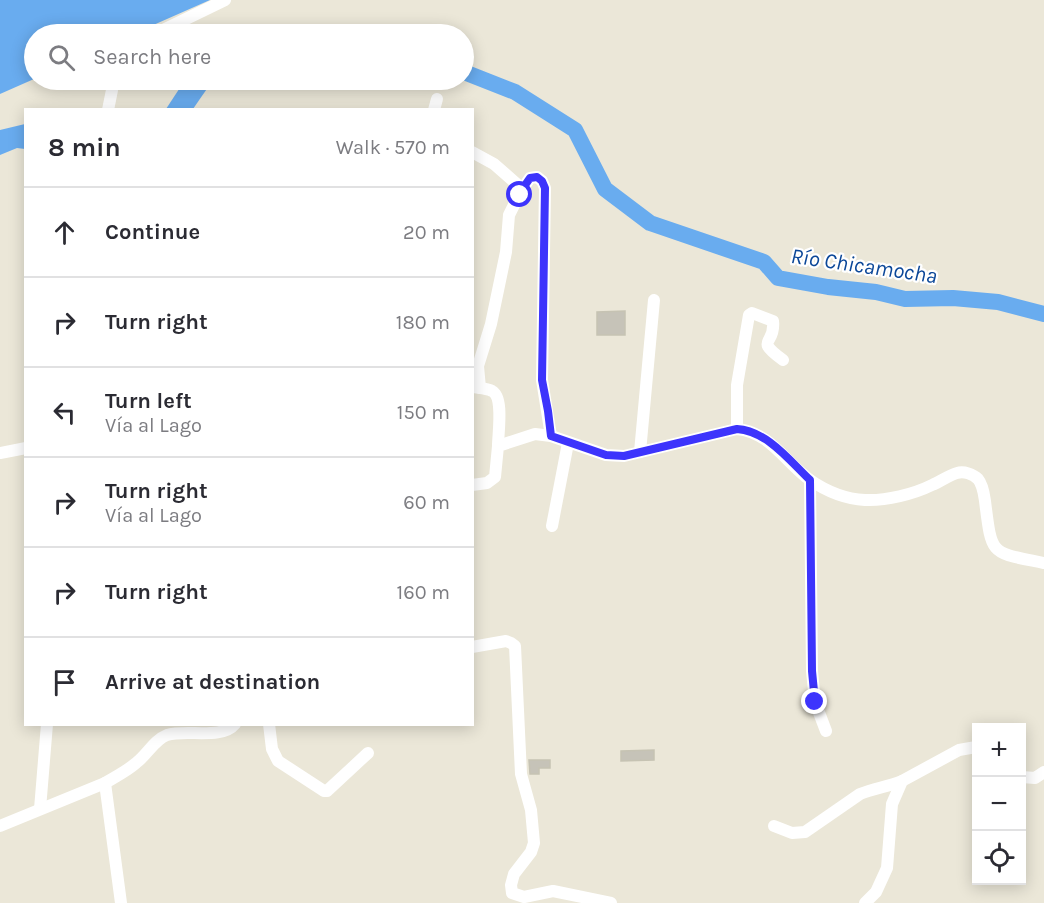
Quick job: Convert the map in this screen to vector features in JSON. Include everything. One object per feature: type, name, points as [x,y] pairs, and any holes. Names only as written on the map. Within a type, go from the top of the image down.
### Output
[{"type":"street","points":[[176,24],[225,0]]},
{"type":"street","points":[[108,108],[112,90]]},
{"type":"street","points":[[474,153],[494,164],[519,186],[521,191]]},
{"type":"street","points":[[474,484],[487,483],[495,477],[499,403],[497,396],[491,390],[476,387],[478,366],[491,324],[506,252],[509,215],[530,178],[537,177],[545,188],[542,380],[551,436]]},
{"type":"street","points":[[640,453],[654,300]]},
{"type":"street","points":[[737,429],[737,385],[749,315],[752,313],[773,321],[772,333],[766,345],[783,360]]},
{"type":"street","points":[[498,446],[535,434],[551,436],[606,455],[624,456],[737,429],[750,430],[763,437],[810,480],[837,495],[866,500],[896,496],[930,487],[956,473],[966,472],[978,479],[983,491],[990,541],[1001,554],[1044,563]]},
{"type":"street","points":[[552,526],[568,442]]},
{"type":"street","points":[[0,453],[24,448]]},
{"type":"street","points":[[810,480],[812,671],[815,702],[826,731]]},
{"type":"street","points":[[474,647],[506,641],[515,646],[521,774],[531,810],[534,843],[531,852],[514,874],[511,885],[512,893],[524,897],[553,891],[611,903]]},
{"type":"street","points":[[40,809],[47,726]]},
{"type":"street","points":[[0,826],[105,783],[137,763],[155,743],[166,735],[228,731],[233,726]]},
{"type":"street","points":[[269,726],[272,749],[278,761],[320,790],[327,791],[368,753]]},
{"type":"street","points":[[774,826],[792,833],[805,832],[860,794],[869,790],[886,788],[959,750],[972,748]]},
{"type":"street","points":[[1026,777],[1035,778],[1044,772]]},
{"type":"street","points":[[865,903],[876,892],[887,868],[892,804],[902,780]]},
{"type":"street","points":[[105,783],[121,903]]},
{"type":"water","points":[[0,0],[210,0],[156,24],[24,24],[24,83],[0,94]]},
{"type":"water","points":[[178,90],[206,90],[194,108],[167,108]]},
{"type":"water","points":[[24,124],[24,149],[17,148],[0,155],[0,130]]},
{"type":"building","points":[[625,311],[625,335],[597,335],[597,312]]},
{"type":"building","points":[[654,750],[654,760],[621,761],[621,751]]},
{"type":"building","points":[[529,760],[550,760],[550,768],[539,768],[539,774],[530,774]]},
{"type":"waterway","name":"Río Chicamocha","points":[[474,76],[515,92],[575,130],[605,189],[650,223],[764,262],[778,278],[828,287],[876,292],[905,299],[953,298],[998,302],[1044,314]]},
{"type":"route","points":[[520,195],[530,178],[537,177],[542,181],[545,188],[542,380],[551,436],[606,455],[624,456],[737,429],[750,430],[763,437],[810,480],[812,671],[815,702]]}]
